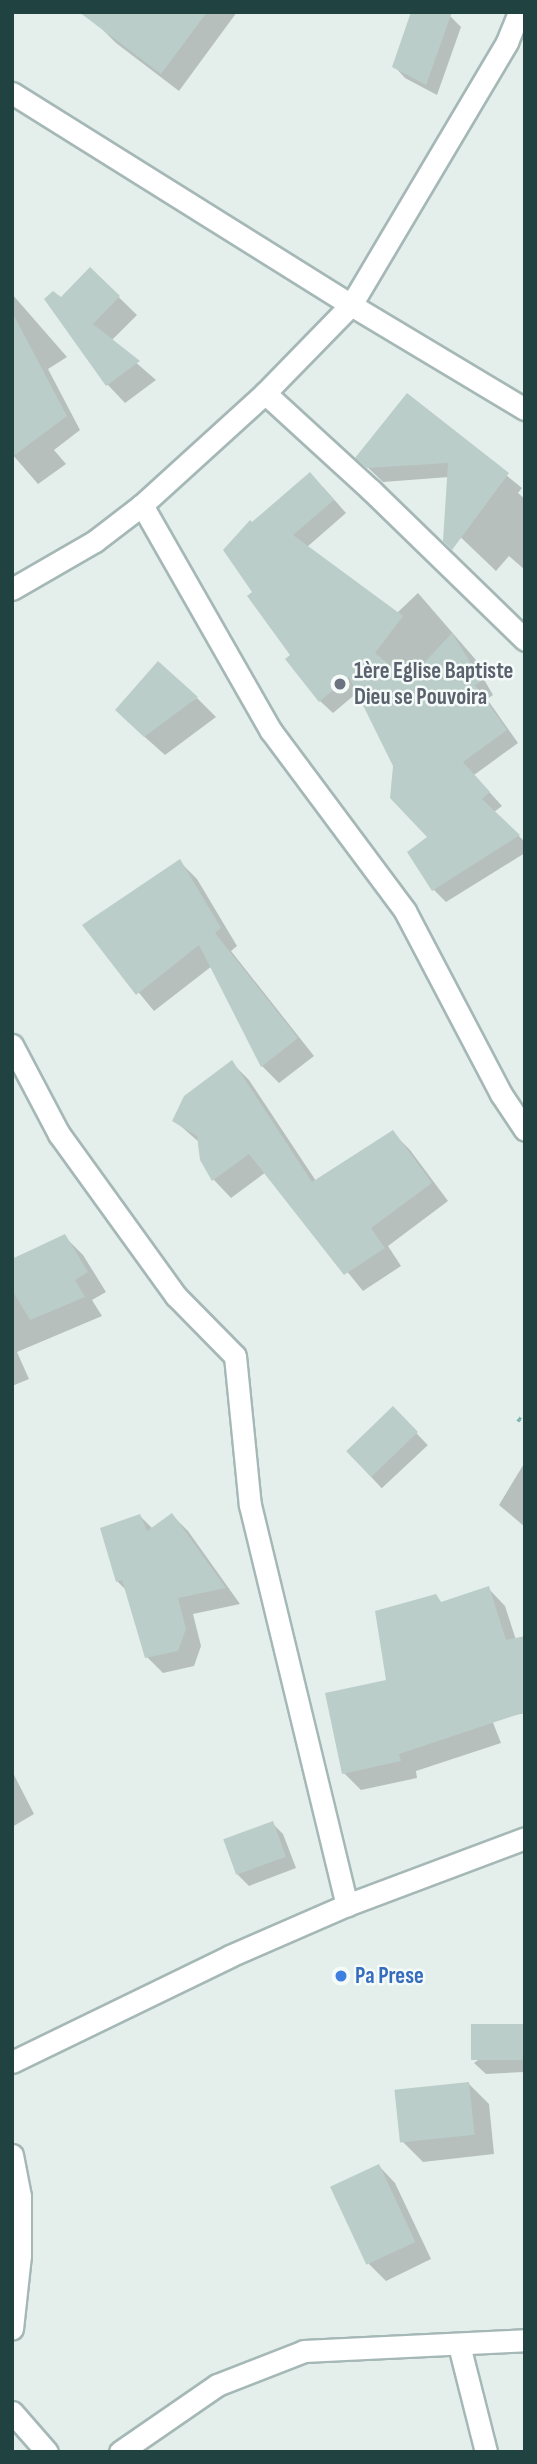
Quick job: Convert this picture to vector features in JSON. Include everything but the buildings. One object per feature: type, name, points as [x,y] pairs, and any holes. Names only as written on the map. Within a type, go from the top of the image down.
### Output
[{"type":"street","points":[[12,589],[96,541],[142,505],[265,393],[351,305],[516,40],[519,12]]},
{"type":"street","points":[[12,93],[351,305],[525,409]]},
{"type":"street","points":[[265,393],[380,499],[525,640]]},
{"type":"street","points":[[142,505],[271,731],[405,911],[501,1094],[525,1130]]},
{"type":"street","points":[[12,1045],[59,1134],[176,1296],[235,1356],[250,1505],[347,1905]]},
{"type":"street","points":[[12,2063],[230,1956],[347,1905],[525,1838]]},
{"type":"street","points":[[12,2155],[20,2196],[20,2255],[12,2329]]},
{"type":"street","points":[[120,2452],[217,2385],[304,2351],[525,2340]]},
{"type":"street","points":[[459,2345],[486,2452]]},
{"type":"street","points":[[12,2412],[47,2452]]},
{"type":"path","points":[[518,1418],[525,1423]]},
{"type":"place","name":"1ère Eglise Baptiste Dieu se Pouvoira","points":[[340,684]]},
{"type":"place","name":"Pa Prese","points":[[341,1976]]}]
